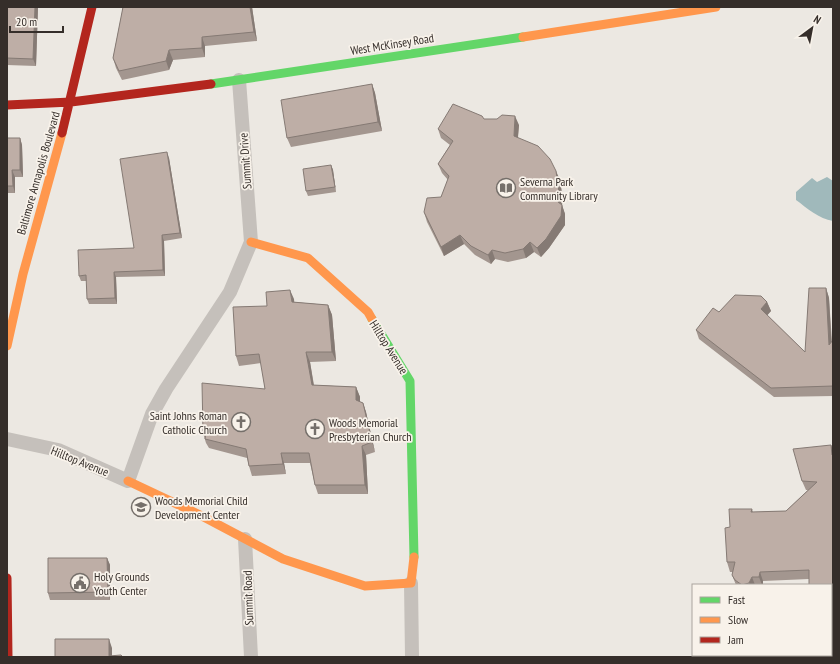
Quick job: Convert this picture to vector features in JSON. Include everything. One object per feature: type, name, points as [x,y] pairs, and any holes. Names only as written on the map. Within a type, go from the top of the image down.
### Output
[{"type":"street","name":"Baltimore Annapolis Boulevard","points":[[7,346],[23,274],[71,102],[92,7]]},
{"type":"street","name":"West McKinsey Road","points":[[7,104],[71,102],[239,80],[716,7]]},
{"type":"street","name":"Summit Drive","points":[[239,80],[251,242]]},
{"type":"street","points":[[128,481],[152,414],[166,389],[230,292],[251,242]]},
{"type":"street","name":"Hilltop Avenue","points":[[7,440],[58,450],[200,515],[282,559],[365,586],[411,583],[414,560],[410,381],[368,312],[308,258],[251,242]]},
{"type":"street","name":"Summit Road","points":[[245,539],[251,657]]},
{"type":"street","points":[[7,578],[8,657]]},
{"type":"street","points":[[411,583],[412,657]]},
{"type":"water","points":[[827,177],[833,181],[833,221],[818,216],[796,200],[796,192],[812,178],[817,182]]},
{"type":"building","points":[[7,7],[35,7],[33,59],[7,58]]},
{"type":"building","points":[[123,7],[250,7],[254,32],[202,37],[202,48],[169,50],[166,61],[119,71],[113,58]]},
{"type":"building","points":[[372,84],[378,122],[287,138],[281,100]]},
{"type":"building","name":"Severna Park Community Library","points":[[453,104],[482,116],[484,119],[497,119],[502,115],[515,116],[514,136],[538,146],[550,159],[556,171],[559,192],[558,202],[562,205],[561,216],[546,239],[537,248],[530,242],[523,249],[505,253],[492,250],[488,255],[471,246],[460,235],[441,247],[424,212],[427,198],[441,197],[449,176],[438,164],[453,141],[438,129]]},
{"type":"building","points":[[7,138],[20,138],[20,170],[12,170],[13,186],[7,186]]},
{"type":"building","points":[[167,152],[180,233],[162,235],[163,270],[114,272],[115,298],[87,299],[86,275],[79,276],[78,250],[134,248],[120,159]]},
{"type":"building","points":[[331,165],[335,187],[306,191],[303,169]]},
{"type":"building","points":[[809,288],[826,288],[829,345],[833,340],[833,386],[771,388],[696,330],[713,308],[719,312],[735,295],[761,296],[767,302],[761,309],[805,352]]},
{"type":"building","points":[[290,290],[292,302],[328,305],[332,352],[306,352],[312,385],[356,387],[356,400],[363,403],[372,442],[362,446],[365,485],[315,485],[309,453],[281,453],[283,464],[249,466],[246,449],[205,439],[206,433],[203,433],[202,383],[265,389],[259,354],[236,356],[233,307],[267,306],[266,292]]},
{"type":"building","points":[[831,445],[833,455],[833,636],[832,584],[809,584],[809,570],[760,572],[759,577],[752,577],[749,583],[741,584],[735,580],[732,575],[735,562],[727,562],[725,528],[730,527],[729,509],[752,509],[751,512],[786,511],[817,482],[802,481],[793,449]]},
{"type":"building","name":"Holy Grounds Youth Center","points":[[48,558],[107,558],[108,592],[48,593]]},
{"type":"building","points":[[55,639],[109,639],[109,656],[121,655],[123,657],[55,657]]},
{"type":"traffic: fast","points":[[211,84],[523,37]]},
{"type":"traffic: fast","points":[[372,319],[410,381],[414,557]]},
{"type":"traffic: slow","points":[[523,37],[716,7]]},
{"type":"traffic: slow","points":[[7,346],[23,274],[62,133]]},
{"type":"traffic: slow","points":[[251,242],[308,258],[368,312],[372,319]]},
{"type":"traffic: slow","points":[[128,481],[200,515],[283,559],[365,586],[411,583],[414,557]]},
{"type":"traffic: jam","points":[[62,133],[92,7]]},
{"type":"traffic: jam","points":[[7,105],[71,102],[211,84]]},
{"type":"traffic: jam","points":[[7,578],[8,657]]},
{"type":"place","name":"Severna Park Community Library","points":[[506,188]]},
{"type":"place","name":"Saint Johns Roman Catholic Church","points":[[241,422]]},
{"type":"place","name":"Woods Memorial Presbyterian Church","points":[[315,429]]},
{"type":"place","name":"Woods Memorial Child Development Center","points":[[141,507]]},
{"type":"place","name":"Holy Grounds Youth Center","points":[[80,583]]}]
